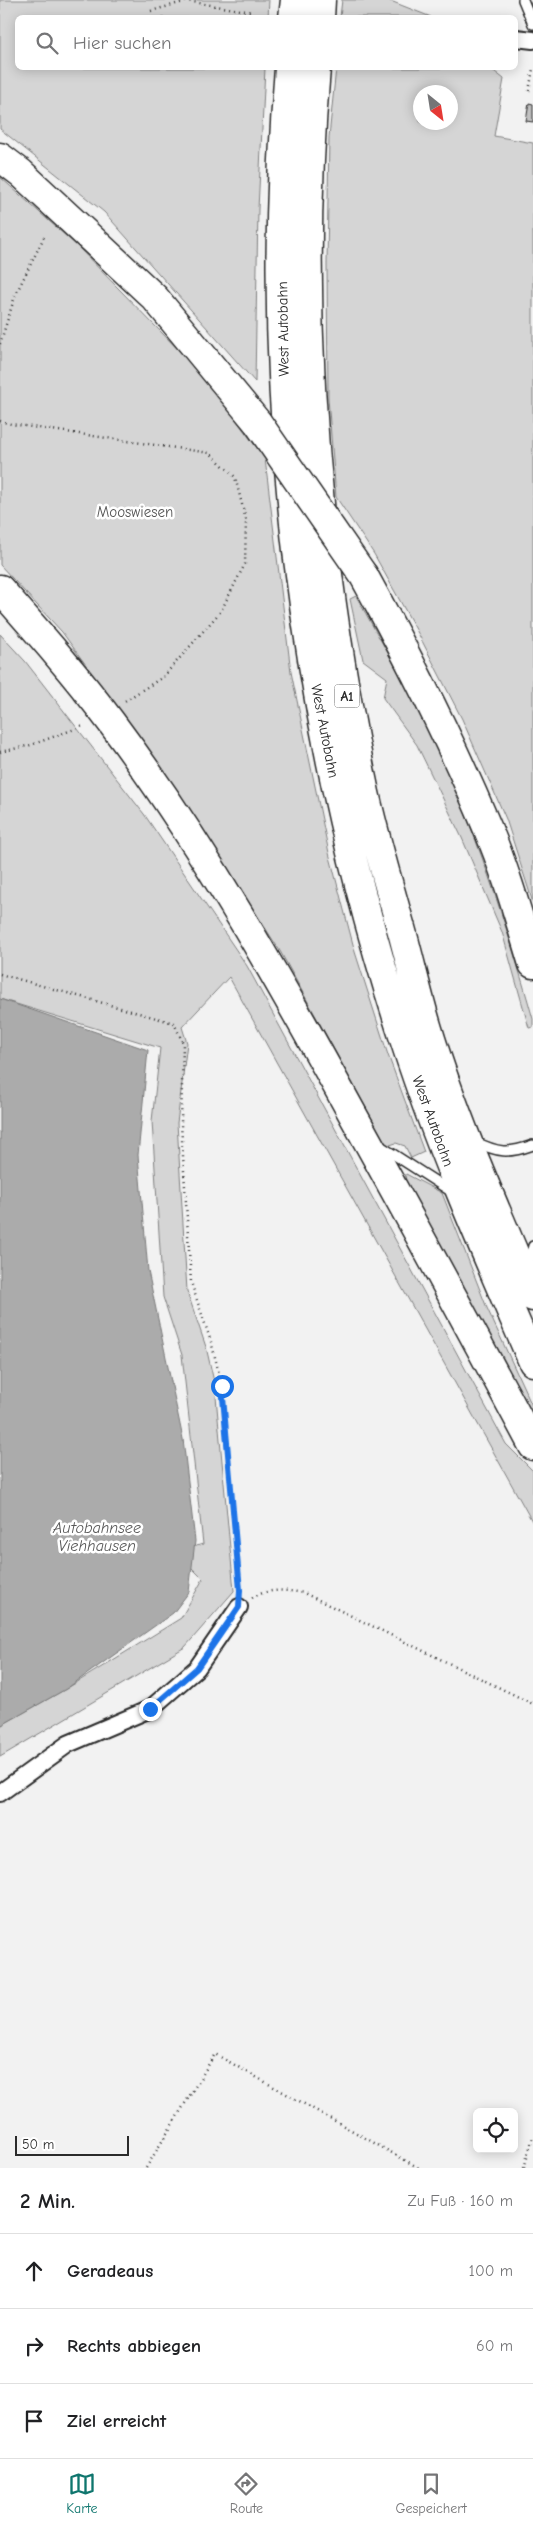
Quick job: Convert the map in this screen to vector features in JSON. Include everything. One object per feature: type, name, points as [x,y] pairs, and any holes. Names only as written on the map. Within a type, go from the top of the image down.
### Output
[{"type":"highway","points":[[293,15],[294,0]]},
{"type":"highway","points":[[320,15],[322,0]]},
{"type":"highway","name":"West Autobahn","points":[[289,70],[281,222],[282,348],[289,477],[313,666],[349,844],[376,947],[409,1055],[463,1199],[533,1362]]},
{"type":"highway","name":"West Autobahn","points":[[316,70],[308,227],[308,338],[315,451],[335,631],[358,759],[376,839],[427,1026],[464,1131],[529,1288]]},
{"type":"highway","points":[[0,156],[43,193],[155,298],[258,423],[364,576],[445,732],[488,829],[533,964]]},
{"type":"highway","points":[[0,589],[51,647],[110,721],[168,801],[268,960],[533,1446]]},
{"type":"street","points":[[518,38],[533,40]]},
{"type":"street","points":[[0,1794],[68,1744],[150,1709],[197,1668],[239,1607]]},
{"type":"lane","points":[[523,0],[533,24]]},
{"type":"lane","points":[[464,1131],[473,1141],[492,1150],[514,1152],[533,1145]]},
{"type":"lane","points":[[364,1135],[463,1199]]},
{"type":"lane","points":[[529,1288],[533,1246]]},
{"type":"path","points":[[151,11],[187,0],[252,12]]},
{"type":"path","points":[[529,91],[533,69]]},
{"type":"path","points":[[0,344],[15,296],[44,237]]},
{"type":"path","points":[[0,421],[210,453],[235,477],[246,520],[245,564],[221,611],[163,677],[122,702]]},
{"type":"path","points":[[0,752],[31,745],[82,726]]},
{"type":"path","points":[[0,974],[174,1024],[183,1043],[181,1124],[191,1282],[212,1345],[222,1386],[240,1590],[239,1607]]},
{"type":"path","points":[[239,1607],[260,1593],[281,1590],[304,1592],[533,1704]]},
{"type":"path","points":[[146,2168],[215,2054],[419,2168]]},
{"type":"path","points":[[524,2168],[533,2138]]},
{"type":"green space","points":[[0,0],[269,0],[268,15],[15,15],[15,70],[265,70],[258,209],[255,382],[104,212],[0,129]]},
{"type":"green space","points":[[342,0],[388,0],[426,15],[340,15]]},
{"type":"green space","points":[[336,70],[493,70],[504,79],[494,136],[533,143],[533,903],[506,819],[462,719],[419,635],[374,554],[336,497],[328,398],[327,264],[329,137]]},
{"type":"green space","name":"Mooswiesen","points":[[0,177],[77,246],[203,375],[265,459],[291,672],[329,853],[355,952],[388,1055],[424,1152],[411,1158],[405,1146],[396,1143],[387,1146],[280,951],[178,792],[62,632],[0,565]]},
{"type":"green space","points":[[356,596],[423,719],[448,771],[476,840],[501,911],[533,1019],[533,1027],[529,1028],[502,932],[462,838],[417,745],[383,698],[387,678],[363,660],[350,599]]},
{"type":"green space","points":[[0,634],[25,661],[144,814],[247,966],[506,1444],[533,1471],[533,1523],[229,977],[182,1027],[187,1043],[177,1123],[187,1291],[206,1347],[215,1386],[234,1591],[185,1647],[0,1757],[0,1726],[66,1689],[181,1618],[203,1579],[182,1558],[190,1548],[203,1544],[182,1355],[163,1297],[152,1121],[160,1048],[0,999]]},
{"type":"green space","points":[[406,1174],[442,1193],[487,1308],[533,1408],[533,1426],[403,1185]]},
{"type":"water","name":"Autobahnsee Viehhausen","points":[[0,999],[148,1050],[138,1155],[148,1271],[183,1439],[195,1541],[189,1592],[173,1613],[66,1689],[0,1726]]},
{"type":"building","points":[[529,103],[533,104],[533,122],[526,121]]},
{"type":"route","points":[[150,1709],[197,1668],[239,1607],[240,1590],[222,1386]]}]
